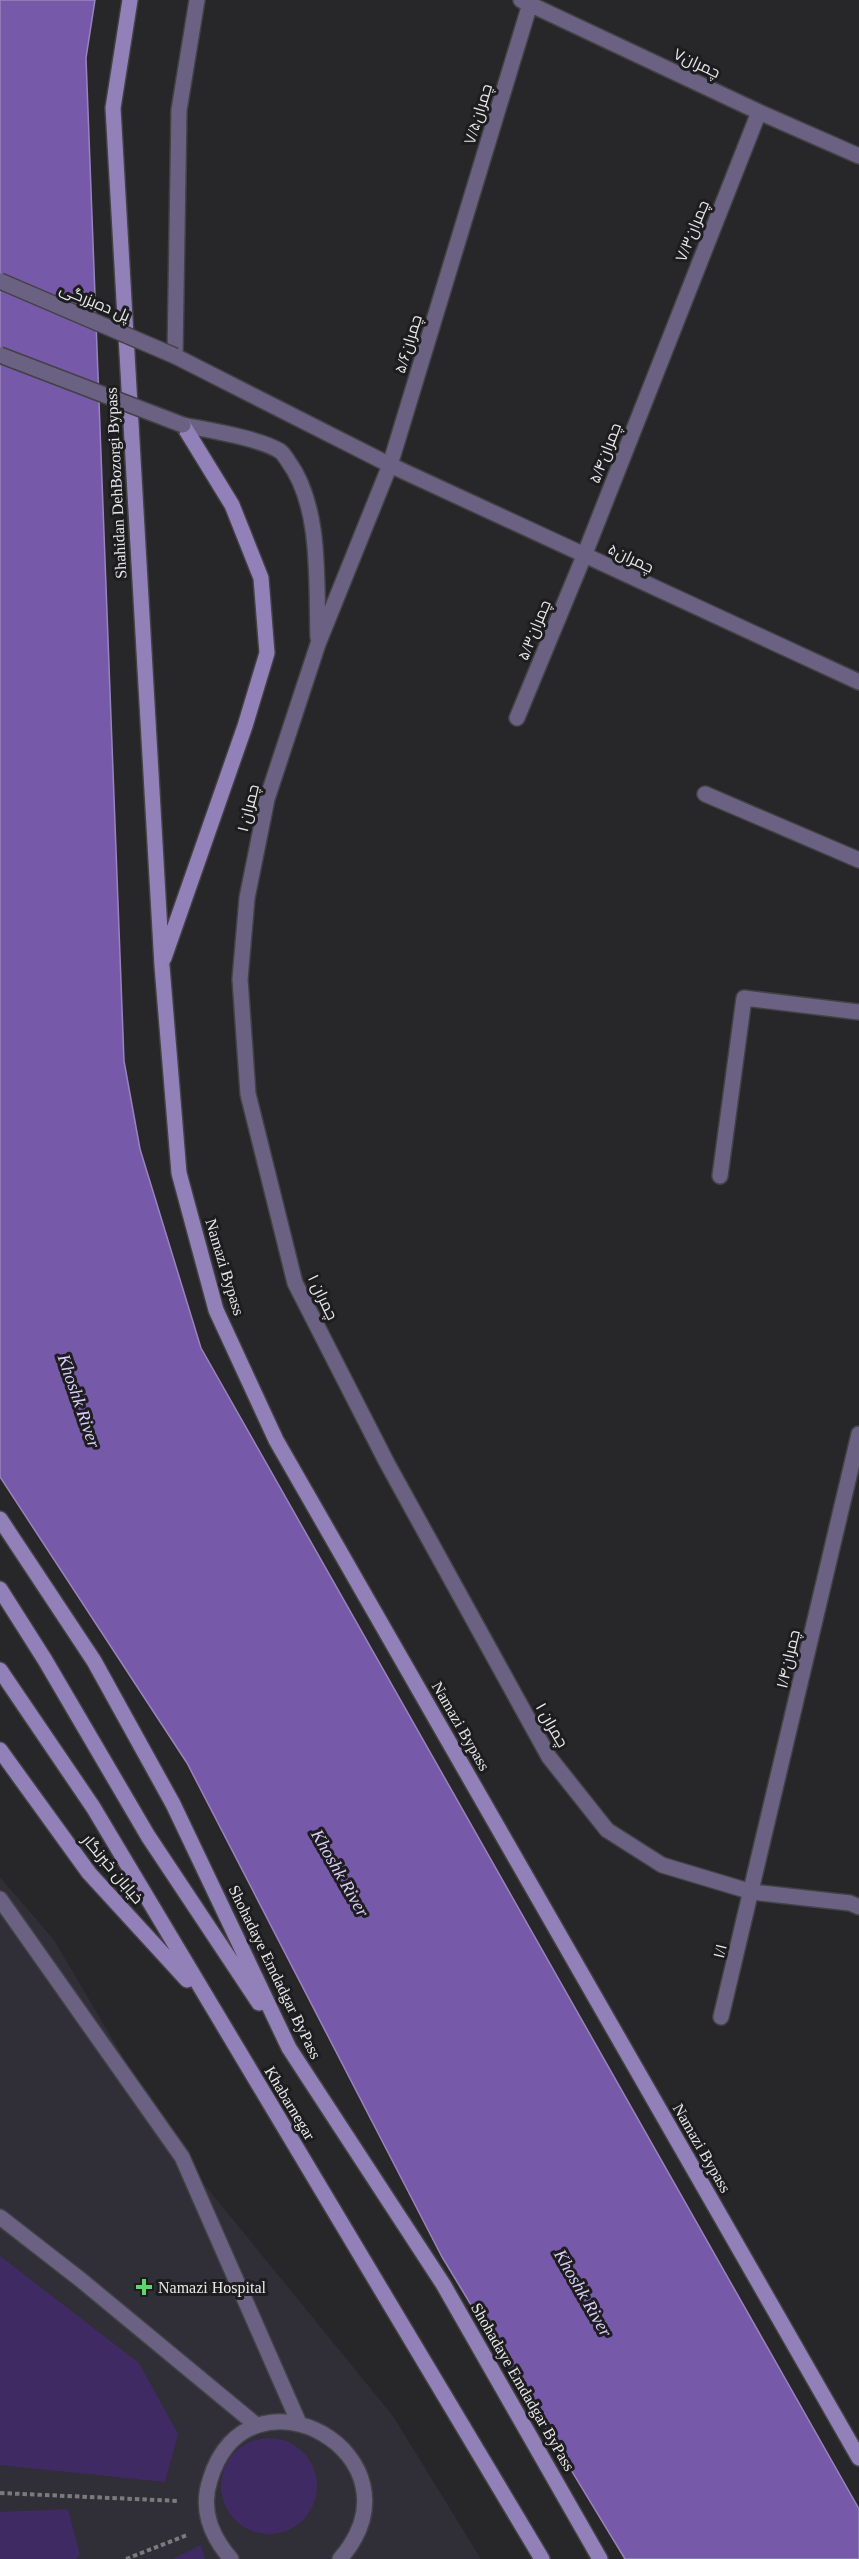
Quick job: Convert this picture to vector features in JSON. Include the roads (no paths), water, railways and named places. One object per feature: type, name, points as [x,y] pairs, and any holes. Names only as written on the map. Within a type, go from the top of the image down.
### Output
[{"type":"main road","name":"Shahidan DehBozorgi Bypass","points":[[130,0],[113,108],[162,966]]},
{"type":"main road","points":[[162,966],[245,726],[267,653],[261,578],[232,505],[183,425]]},
{"type":"main road","name":"Namazi Bypass","points":[[162,966],[179,1173],[216,1310],[276,1440],[859,2458]]},
{"type":"main road","name":"Shohadaye Emdadgar ByPass","points":[[0,1519],[94,1661],[168,1794],[289,2048],[443,2284],[600,2559]]},
{"type":"main road","points":[[0,1589],[45,1660],[148,1836],[289,2048]]},
{"type":"main road","name":"Khabarnegar","points":[[0,1670],[93,1807],[542,2559]]},
{"type":"main road","name":"خیابان خبرنگار","points":[[0,1750],[89,1873],[208,2003]]},
{"type":"street","points":[[176,356],[179,110],[197,0]]},
{"type":"street","name":"چمران۷","points":[[525,2],[759,112],[859,156]]},
{"type":"street","name":"چمران۷/۵","points":[[460,234],[525,2]]},
{"type":"street","name":"چمران۷/۳","points":[[659,364],[759,112]]},
{"type":"street","name":"چمران۵/۶","points":[[390,465],[460,234]]},
{"type":"street","name":"پل ده‌بزرگی","points":[[0,281],[176,356],[390,465]]},
{"type":"street","points":[[0,355],[183,425],[240,437],[280,451],[300,478],[309,508],[315,557],[318,645]]},
{"type":"street","name":"چمران۵/۴","points":[[584,556],[659,364]]},
{"type":"street","name":"چمران۵","points":[[390,465],[859,682]]},
{"type":"street","name":"چمران ۱","points":[[390,465],[318,645],[267,799],[247,898],[240,979],[248,1094],[295,1283],[387,1463],[549,1757],[607,1830],[662,1865],[752,1892],[850,1903],[859,1907]]},
{"type":"street","name":"چمران۵/۳","points":[[517,718],[584,556]]},
{"type":"street","points":[[705,794],[859,860]]},
{"type":"street","points":[[720,1176],[744,998],[859,1012]]},
{"type":"street","name":"چمران۱/۴","points":[[752,1892],[859,1434]]},
{"type":"street","name":"۱/۱","points":[[722,2018],[752,1892]]},
{"type":"street","points":[[0,1899],[182,2157],[299,2423]]},
{"type":"street","points":[[0,2217],[81,2280],[255,2424]]},
{"type":"street","points":[[231,2559],[217,2542],[210,2526],[206,2492],[214,2467],[229,2445],[255,2424],[299,2423],[322,2431],[342,2446],[359,2474],[363,2490],[363,2515],[356,2539],[341,2559]]},
{"type":"water","name":"Khoshk River","points":[[0,0],[95,0],[86,58],[124,1061],[140,1149],[201,1348],[859,2509],[859,2559],[625,2559],[442,2257],[187,1763],[0,1477]]},
{"type":"place","name":"Namazi Hospital","points":[[144,2287]]}]
